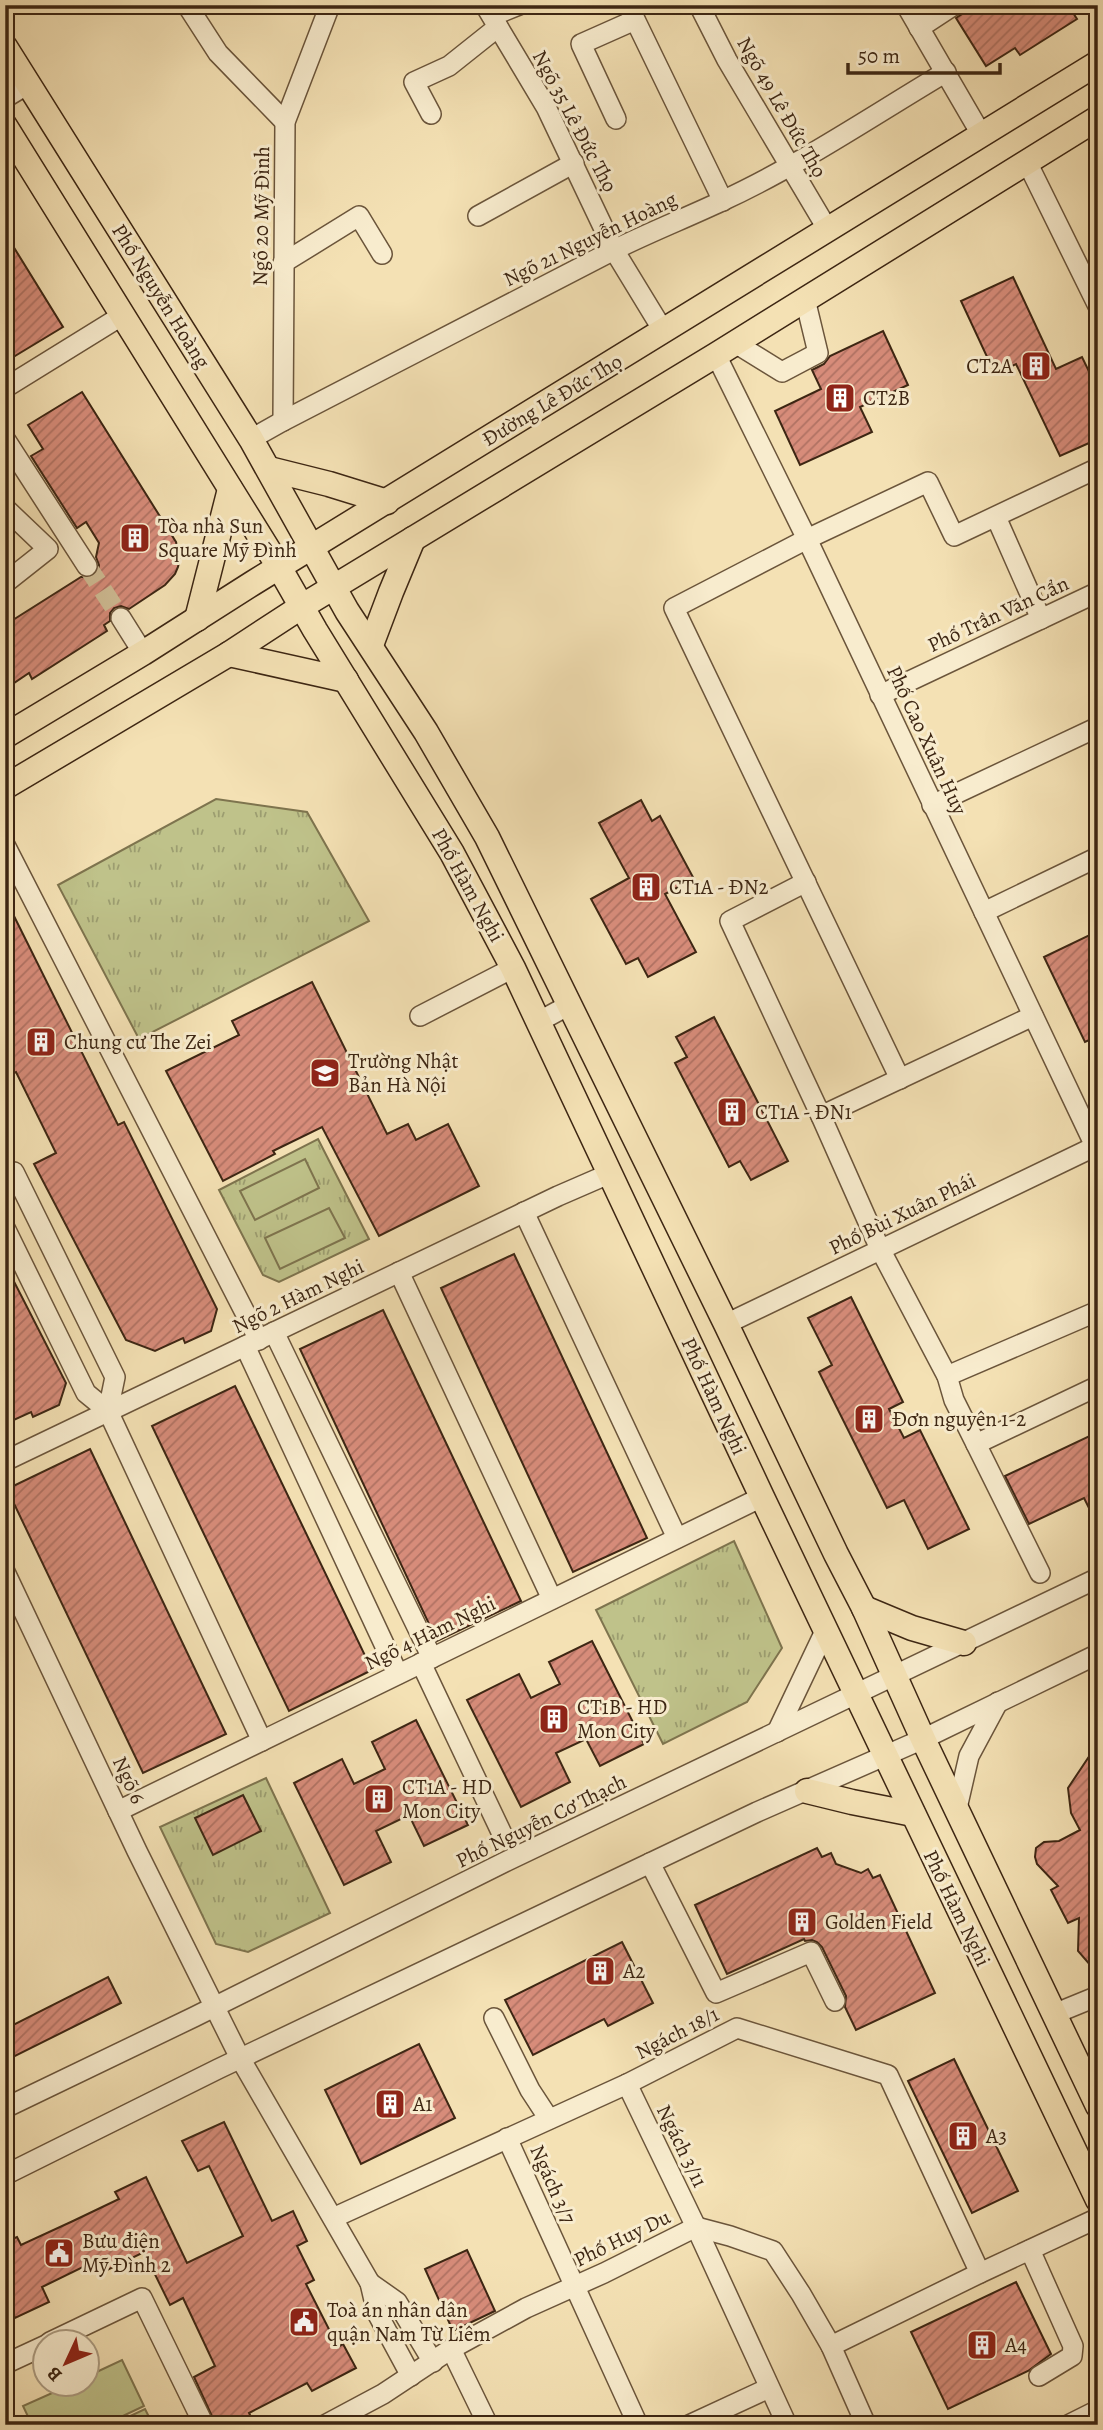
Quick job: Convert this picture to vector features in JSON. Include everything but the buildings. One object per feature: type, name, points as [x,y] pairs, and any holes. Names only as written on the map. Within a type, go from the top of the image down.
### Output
[{"type":"main road","name":"Phố Nguyễn Hoàng","points":[[5,47],[251,439],[334,587]]},
{"type":"main road","name":"Đường Lê Đức Thọ","points":[[5,736],[1098,64]]},
{"type":"main road","points":[[5,787],[229,654],[301,607],[726,349],[1098,118]]},
{"type":"main road","name":"Phố Nguyễn Hoàng","points":[[5,127],[279,567],[301,607]]},
{"type":"main road","points":[[269,469],[387,502]]},
{"type":"main road","points":[[197,619],[230,489]]},
{"type":"main road","points":[[371,645],[414,540]]},
{"type":"main road","name":"Phố Hàm Nghi","points":[[334,587],[346,611],[371,645],[426,732],[487,837],[864,1608],[923,1739],[1098,2106]]},
{"type":"main road","name":"Phố Hàm Nghi","points":[[301,607],[452,853],[513,968],[1098,2200]]},
{"type":"main road","points":[[229,654],[346,680]]},
{"type":"main road","points":[[864,1608],[912,1628],[964,1643]]},
{"type":"main road","points":[[807,1791],[913,1814]]},
{"type":"street","name":"Ngõ 20 Mỹ Đình","points":[[187,5],[218,52],[285,122],[283,421]]},
{"type":"street","points":[[285,122],[330,5]]},
{"type":"street","points":[[431,114],[414,82],[449,66],[492,16],[519,5]]},
{"type":"street","name":"Ngõ 49 Lê Đức Thọ","points":[[699,5],[727,60],[828,230]]},
{"type":"street","points":[[906,5],[981,134]]},
{"type":"street","points":[[919,28],[954,5]]},
{"type":"street","points":[[616,120],[573,44],[631,13],[723,201]]},
{"type":"street","name":"Ngõ 35 Lê Đức Thọ","points":[[492,16],[546,107],[614,250],[664,331]]},
{"type":"street","name":"Ngõ 21 Nguyễn Hoàng","points":[[251,439],[614,250],[666,224],[723,201],[790,165],[946,72]]},
{"type":"street","points":[[5,98],[28,84]]},
{"type":"street","points":[[1027,162],[1098,306]]},
{"type":"street","points":[[478,216],[574,163]]},
{"type":"street","points":[[284,263],[359,216],[382,254]]},
{"type":"street","points":[[726,349],[782,372],[818,353],[805,299]]},
{"type":"street","points":[[5,388],[123,315]]},
{"type":"street","name":"Phố Cao Xuân Huy","points":[[726,349],[807,540],[1096,1146]]},
{"type":"street","points":[[5,439],[87,566]]},
{"type":"street","points":[[900,1079],[674,608],[928,482],[954,536],[1098,468]]},
{"type":"street","points":[[5,508],[48,549],[5,583]]},
{"type":"street","points":[[996,517],[1041,619]]},
{"type":"street","name":"Phố Trần Văn Cẩn","points":[[880,695],[1098,592]]},
{"type":"street","points":[[121,618],[143,653]]},
{"type":"street","points":[[932,805],[1098,727]]},
{"type":"street","points":[[5,845],[426,1661],[503,1836]]},
{"type":"street","points":[[984,912],[1098,857]]},
{"type":"street","points":[[806,882],[730,921],[880,1249],[947,1376],[954,1400],[1040,1573]]},
{"type":"street","points":[[421,1016],[513,968]]},
{"type":"street","points":[[538,1022],[569,1005]]},
{"type":"street","points":[[821,1116],[1033,1016]]},
{"type":"street","name":"Phố Bùi Xuân Phái","points":[[726,1324],[1096,1146]]},
{"type":"street","points":[[5,1177],[15,1172],[115,1377],[108,1411]]},
{"type":"street","name":"Ngõ 2 Hàm Nghi","points":[[5,1461],[524,1212],[611,1173]]},
{"type":"street","points":[[524,1212],[677,1538]]},
{"type":"street","points":[[5,1228],[86,1393],[108,1411],[262,1741]]},
{"type":"street","points":[[399,1272],[552,1599]]},
{"type":"street","points":[[947,1376],[1098,1311]]},
{"type":"street","points":[[259,1339],[398,1674]]},
{"type":"street","points":[[976,1444],[1098,1386]]},
{"type":"street","name":"Ngõ 4 Hàm Nghi","points":[[118,1811],[762,1497]]},
{"type":"street","name":"Ngõ 6","points":[[5,1572],[240,2059],[370,2283]]},
{"type":"street","name":"Phố Nguyễn Cơ Thạch","points":[[5,2108],[494,1867],[1098,1578]]},
{"type":"street","points":[[777,1732],[826,1629]]},
{"type":"street","points":[[5,2175],[650,1863],[923,1739],[1098,1654]]},
{"type":"street","points":[[957,1808],[969,1756],[998,1702]]},
{"type":"street","points":[[650,1863],[716,1993],[811,1952],[835,2001]]},
{"type":"street","points":[[1054,2014],[1098,1996]]},
{"type":"street","points":[[494,2018],[530,2090],[549,2119]]},
{"type":"street","name":"Ngách 18/1","points":[[333,2218],[627,2084],[737,2028],[888,2075],[980,2273]]},
{"type":"street","name":"Ngách 3/11","points":[[627,2084],[696,2227],[786,2425]]},
{"type":"street","name":"Ngách 3/7","points":[[507,2138],[638,2425]]},
{"type":"street","points":[[831,2346],[1098,2218]]},
{"type":"street","name":"Phố Huy Du","points":[[325,2425],[411,2376],[451,2349],[526,2308],[696,2227],[773,2251],[831,2346],[866,2425]]},
{"type":"street","points":[[1030,2250],[1073,2346],[1072,2356],[1039,2376]]},
{"type":"street","points":[[370,2283],[397,2302],[433,2362]]},
{"type":"street","points":[[370,2283],[377,2313],[411,2376]]},
{"type":"street","points":[[81,2328],[142,2298],[204,2425]]},
{"type":"street","points":[[451,2349],[488,2425]]},
{"type":"street","points":[[5,2364],[32,2351]]},
{"type":"street","points":[[689,2425],[769,2388]]},
{"type":"street","points":[[1068,2425],[1098,2410]]},
{"type":"green space","points":[[216,799],[307,812],[369,921],[139,1039],[58,885]]},
{"type":"green space","points":[[318,1139],[369,1239],[279,1282],[263,1275],[219,1190]]},
{"type":"green space","points":[[305,1159],[319,1188],[255,1220],[240,1191]]},
{"type":"green space","points":[[329,1208],[345,1238],[280,1269],[265,1238]]},
{"type":"green space","points":[[734,1541],[782,1648],[747,1702],[663,1744],[596,1610]]},
{"type":"green space","points":[[266,1778],[330,1913],[248,1952],[216,1944],[160,1827]]},
{"type":"green space","points":[[122,2360],[144,2406],[104,2425],[32,2425],[23,2406],[41,2398],[102,2398],[102,2369]]},
{"type":"green space","points":[[145,2409],[153,2425],[111,2425]]},
{"type":"tunnel","points":[[87,566],[121,618]]},
{"type":"place","name":"CT2A","points":[[1036,366]]},
{"type":"place","name":"CT2B","points":[[840,398]]},
{"type":"place","name":"Tòa nhà Sun Square Mỹ Đình","points":[[135,538]]},
{"type":"place","name":"CT1A - ĐN2","points":[[646,887]]},
{"type":"place","name":"Chung cư The Zei","points":[[41,1042]]},
{"type":"place","name":"Trường Nhật Bản Hà Nội","points":[[325,1073]]},
{"type":"place","name":"CT1A - ĐN1","points":[[732,1112]]},
{"type":"place","name":"Đơn nguyên 1-2","points":[[869,1419]]},
{"type":"place","name":"CT1B - HD Mon City","points":[[554,1719]]},
{"type":"place","name":"CT1A - HD Mon City","points":[[379,1799]]},
{"type":"place","name":"Golden Field","points":[[802,1922]]},
{"type":"place","name":"A2","points":[[600,1971]]},
{"type":"place","name":"A1","points":[[390,2104]]},
{"type":"place","name":"A3","points":[[963,2136]]},
{"type":"place","name":"Bưu điện Mỹ Đình 2","points":[[59,2253]]},
{"type":"place","name":"Toà án nhân dân quận Nam Từ Liêm","points":[[304,2322]]},
{"type":"place","name":"A4","points":[[982,2345]]}]
